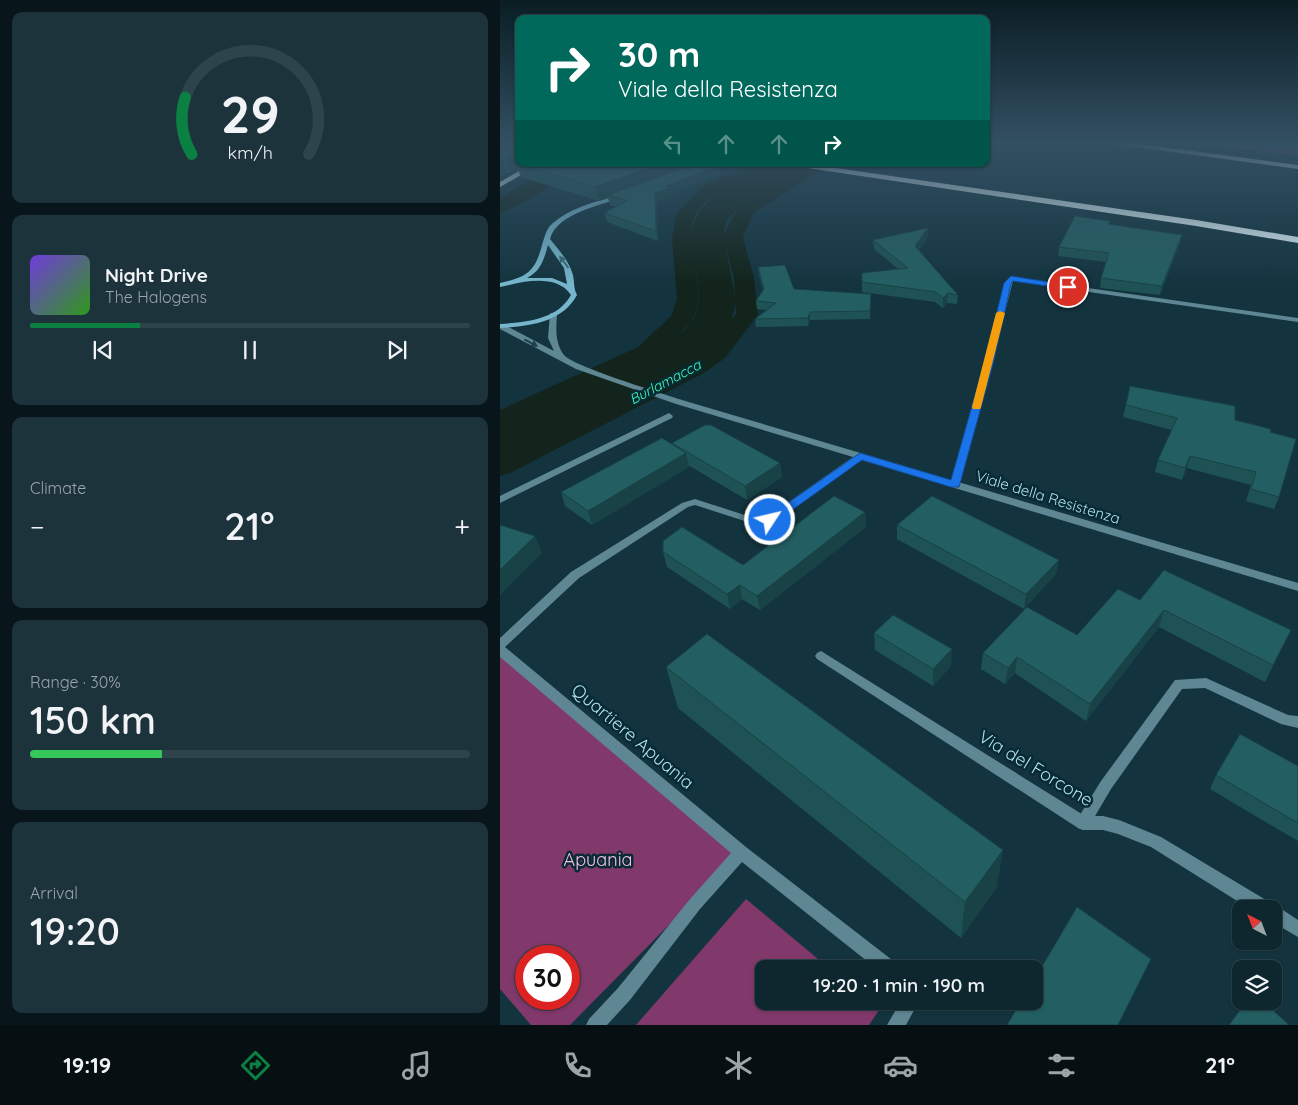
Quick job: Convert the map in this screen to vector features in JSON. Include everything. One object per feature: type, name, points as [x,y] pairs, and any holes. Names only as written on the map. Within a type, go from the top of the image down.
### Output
[{"type":"highway","points":[[974,190],[1298,240]]},
{"type":"highway","points":[[1018,190],[1298,232]]},
{"type":"main road","points":[[500,285],[532,274],[538,269],[551,229],[566,217],[627,194]]},
{"type":"main road","points":[[500,326],[527,323],[553,315],[572,302],[574,295],[572,275],[569,268],[546,240]]},
{"type":"main road","points":[[508,283],[558,281],[572,289]]},
{"type":"street","points":[[955,484],[1008,283],[1011,279],[1298,320]]},
{"type":"street","points":[[553,315],[552,338],[562,359]]},
{"type":"street","name":"Viale della Resistenza","points":[[500,326],[579,367],[679,402],[1298,587]]},
{"type":"street","points":[[500,500],[670,416]]},
{"type":"street","points":[[500,645],[575,575],[685,505],[695,502],[757,522],[770,520],[860,456]]},
{"type":"street","name":"Quartiere Apuania","points":[[500,650],[741,852],[879,960]]},
{"type":"street","name":"Via del Forcone","points":[[821,656],[1083,823],[1103,823],[1119,827],[1156,842],[1249,900]]},
{"type":"street","points":[[1083,823],[1106,785],[1179,684],[1206,683],[1286,720],[1298,722]]},
{"type":"street","points":[[595,1025],[624,994],[695,904],[741,852]]},
{"type":"street","points":[[1282,919],[1298,929]]},
{"type":"street","points":[[896,1025],[906,1010]]},
{"type":"green space","name":"Apuania","points":[[500,650],[741,852],[570,1025],[531,1025],[518,1010],[580,1010],[580,945],[515,945],[515,1006],[500,989]]},
{"type":"green space","points":[[746,899],[819,960],[755,960],[755,1010],[879,1010],[869,1025],[636,1025]]},
{"type":"shaded area","points":[[514,190],[544,190],[500,213],[500,198]]},
{"type":"building","points":[[622,190],[664,190],[655,193],[656,231],[604,213],[627,201],[608,195]]},
{"type":"building","points":[[1075,216],[1110,221],[1108,224],[1182,235],[1162,286],[1101,278],[1109,253],[1059,247]]},
{"type":"building","points":[[928,228],[915,246],[958,295],[948,293],[943,298],[936,292],[862,282],[862,273],[908,268],[873,240]]},
{"type":"building","points":[[785,265],[794,289],[871,294],[870,311],[810,312],[808,318],[755,319],[776,303],[756,301],[764,289],[758,267]]},
{"type":"building","points":[[1130,386],[1235,406],[1235,420],[1271,429],[1270,432],[1296,439],[1279,497],[1251,489],[1256,472],[1190,456],[1185,468],[1158,460],[1177,418],[1126,405]]},
{"type":"building","points":[[705,425],[711,425],[780,463],[745,486],[672,443]]},
{"type":"building","points":[[662,438],[686,453],[588,511],[561,492]]},
{"type":"building","points":[[834,496],[865,512],[757,596],[740,585],[727,594],[663,552],[663,541],[682,527],[743,565]]},
{"type":"building","points":[[932,496],[1059,560],[1026,594],[897,525]]},
{"type":"building","points":[[500,525],[535,536],[500,570]]},
{"type":"building","points":[[1164,570],[1291,630],[1273,665],[1164,610],[1090,704],[1017,657],[1008,668],[983,653],[1027,607],[1077,635],[1118,589],[1140,600]]},
{"type":"building","points":[[893,615],[952,649],[933,669],[874,633]]},
{"type":"building","points":[[707,634],[1003,850],[965,902],[666,667]]},
{"type":"building","points":[[1240,734],[1298,766],[1298,823],[1216,775]]},
{"type":"building","points":[[1077,907],[1151,959],[1118,1025],[1007,1025],[1016,1010],[1043,1010],[1043,965]]},
{"type":"building","points":[[1240,1010],[1273,1010],[1289,1025],[1229,1025]]},
{"type":"waterway","name":"Burlamacca","points":[[500,420],[647,352],[683,317],[688,298],[682,239],[685,215],[709,190]]},
{"type":"waterway","name":"Burlamacca","points":[[500,442],[673,358],[697,339],[712,322],[717,302],[717,289],[708,232],[711,219],[727,201],[745,190]]},
{"type":"waterway","name":"Burlamacca","points":[[500,467],[695,368],[716,353],[747,315],[744,278],[733,237],[746,209],[778,190]]},
{"type":"slow traffic","points":[[977,407],[1000,313]]},
{"type":"route","points":[[770,520],[860,456],[955,484],[1008,283],[1011,279],[1068,287]]}]
